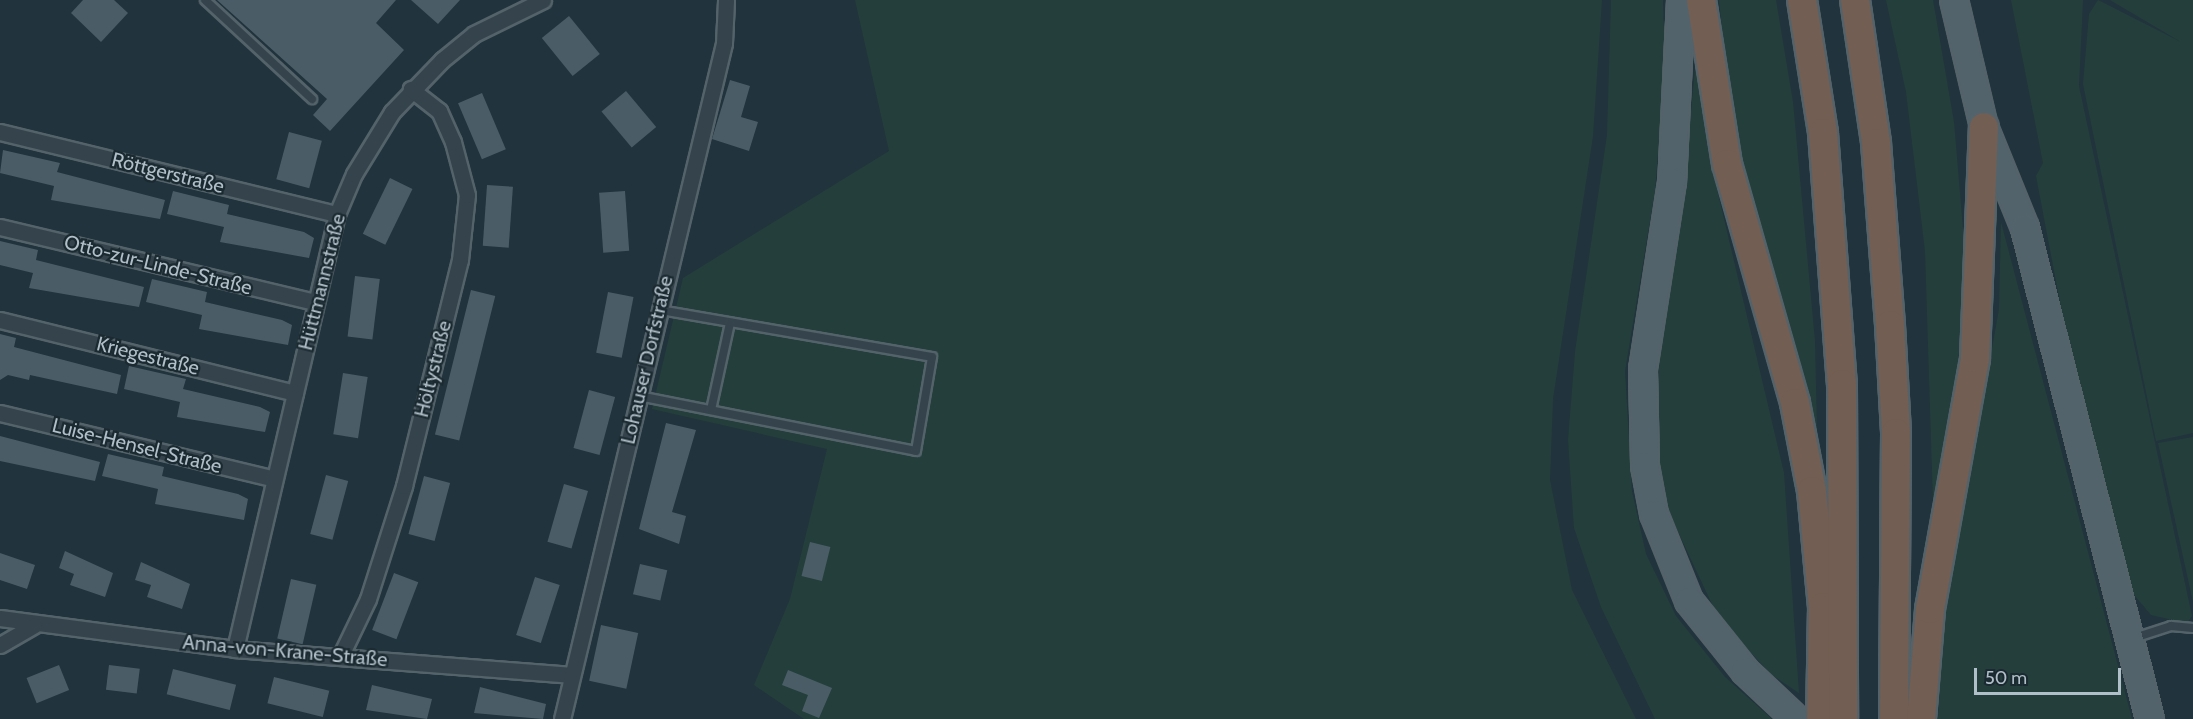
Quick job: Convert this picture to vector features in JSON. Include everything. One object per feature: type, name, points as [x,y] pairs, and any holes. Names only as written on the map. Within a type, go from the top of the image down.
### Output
[{"type":"highway","points":[[1701,0],[1727,164],[1795,403],[1812,491],[1823,607],[1807,717]]},
{"type":"highway","points":[[1802,0],[1823,133],[1842,372],[1843,719]]},
{"type":"highway","points":[[1855,0],[1876,143],[1896,434],[1894,719]]},
{"type":"highway","points":[[1921,719],[1930,609],[1975,358],[1984,127]]},
{"type":"main road","points":[[1681,0],[1672,182],[1643,369],[1645,466],[1654,514],[1689,601],[1745,671],[1807,717]]},
{"type":"main road","points":[[1954,0],[1984,127],[2025,228],[2150,719]]},
{"type":"street","name":"Hüttmannstraße","points":[[235,649],[337,214],[375,137],[411,89],[474,34],[543,0]]},
{"type":"street","name":"Lohauser Dorfstraße","points":[[562,719],[724,44],[726,0]]},
{"type":"street","name":"Höltystraße","points":[[341,655],[368,599],[404,486],[460,260],[467,195],[453,141],[439,111],[411,89]]},
{"type":"street","name":"Röttgerstraße","points":[[0,132],[337,214]]},
{"type":"street","name":"Otto-zur-Linde-Straße","points":[[0,227],[315,303]]},
{"type":"street","name":"Kriegestraße","points":[[0,320],[295,393]]},
{"type":"street","name":"Luise-Hensel-Straße","points":[[0,412],[274,479]]},
{"type":"street","name":"Anna-von-Krane-Straße","points":[[0,618],[34,625],[235,649],[341,655],[572,675]]},
{"type":"street","points":[[0,645],[34,625]]},
{"type":"lane","points":[[205,0],[312,99]]},
{"type":"lane","points":[[639,396],[916,451],[932,357],[659,310]]},
{"type":"lane","points":[[711,410],[730,323]]},
{"type":"lane","points":[[2129,640],[2171,626],[2193,628]]},
{"type":"green space","points":[[855,0],[1602,0],[1593,136],[1553,399],[1550,480],[1572,590],[1636,719],[804,719],[754,685],[790,599],[827,449],[652,409],[683,278],[889,151]]},
{"type":"green space","points":[[1611,0],[1663,0],[1665,63],[1655,191],[1625,371],[1632,491],[1646,554],[1676,616],[1725,677],[1772,719],[1655,719],[1601,607],[1574,528],[1568,440],[1575,352],[1607,135]]},
{"type":"green space","points":[[1719,0],[1776,0],[1793,102],[1815,341],[1818,477],[1730,109]]},
{"type":"green space","points":[[1886,0],[1933,0],[1954,122],[1964,241],[1958,374],[1933,502],[1925,251],[1906,92]]},
{"type":"green space","points":[[2011,0],[2083,0],[2079,86],[2192,616],[2187,623],[2151,615],[2130,590],[2063,318],[2036,176],[2043,163]]},
{"type":"green space","points":[[2098,0],[2181,42],[2110,0],[2193,0],[2193,433],[2156,441],[2083,84],[2089,14]]},
{"type":"green space","points":[[1696,58],[1716,185],[1784,473],[1799,693],[1772,675],[1719,619],[1664,502],[1655,424],[1662,328],[1682,208]]},
{"type":"green space","points":[[2001,222],[2132,719],[1938,719],[1943,627],[1999,309]]},
{"type":"green space","points":[[2193,437],[2193,602],[2158,443]]},
{"type":"building","points":[[83,0],[114,0],[128,13],[101,42],[71,13]]},
{"type":"building","points":[[217,0],[396,0],[376,23],[404,50],[330,131],[313,115],[327,99]]},
{"type":"building","points":[[411,0],[460,0],[438,24]]},
{"type":"building","points":[[569,16],[600,54],[573,76],[542,38]]},
{"type":"building","points":[[730,80],[750,86],[741,117],[758,122],[749,151],[712,139]]},
{"type":"building","points":[[626,91],[656,127],[632,148],[601,112]]},
{"type":"building","points":[[482,93],[506,149],[482,159],[458,103]]},
{"type":"building","points":[[289,132],[322,141],[309,188],[276,179]]},
{"type":"building","points":[[3,150],[60,163],[57,172],[165,200],[160,219],[51,200],[54,186],[0,173]]},
{"type":"building","points":[[390,178],[412,189],[385,245],[363,234]]},
{"type":"building","points":[[487,185],[513,187],[509,248],[483,246]]},
{"type":"building","points":[[173,191],[229,205],[227,214],[304,232],[314,238],[309,258],[220,242],[224,227],[167,214]]},
{"type":"building","points":[[625,191],[629,251],[603,253],[599,193]]},
{"type":"building","points":[[0,241],[38,250],[36,260],[144,287],[139,307],[29,288],[33,273],[0,265]]},
{"type":"building","points":[[355,276],[380,279],[372,340],[348,337]]},
{"type":"building","points":[[152,279],[207,292],[205,302],[282,320],[292,325],[288,345],[199,329],[202,315],[146,302]]},
{"type":"building","points":[[471,290],[495,296],[459,441],[435,435]]},
{"type":"building","points":[[608,292],[634,297],[622,358],[596,353]]},
{"type":"building","points":[[0,334],[16,338],[14,347],[121,375],[117,394],[30,375],[29,380],[8,375],[0,380]]},
{"type":"building","points":[[129,366],[186,379],[183,389],[260,407],[270,412],[265,432],[177,417],[180,402],[124,389]]},
{"type":"building","points":[[343,373],[368,377],[358,438],[333,434]]},
{"type":"building","points":[[589,390],[615,397],[600,455],[573,448]]},
{"type":"building","points":[[666,423],[696,430],[672,512],[686,516],[679,544],[639,529]]},
{"type":"building","points":[[0,436],[100,462],[95,481],[0,461]]},
{"type":"building","points":[[108,454],[164,467],[162,476],[238,494],[248,499],[244,520],[155,504],[158,489],[102,476]]},
{"type":"building","points":[[326,475],[348,481],[332,540],[310,534]]},
{"type":"building","points":[[424,476],[450,483],[435,541],[408,534]]},
{"type":"building","points":[[564,484],[588,491],[571,549],[547,542]]},
{"type":"building","points":[[810,542],[830,547],[822,581],[802,576]]},
{"type":"building","points":[[65,551],[113,573],[105,597],[70,585],[74,574],[59,568]]},
{"type":"building","points":[[0,553],[35,565],[27,589],[0,580]]},
{"type":"building","points":[[141,562],[190,584],[182,609],[147,597],[151,585],[135,580]]},
{"type":"building","points":[[640,564],[667,570],[660,601],[633,594]]},
{"type":"building","points":[[394,573],[418,582],[396,639],[372,630]]},
{"type":"building","points":[[535,577],[560,585],[541,643],[516,635]]},
{"type":"building","points":[[291,579],[316,585],[303,644],[277,638]]},
{"type":"building","points":[[601,625],[638,633],[626,689],[589,681]]},
{"type":"building","points":[[59,665],[69,690],[37,703],[27,678]]},
{"type":"building","points":[[109,665],[140,669],[137,694],[106,690]]},
{"type":"building","points":[[173,669],[236,685],[230,710],[167,694]]},
{"type":"building","points":[[788,670],[832,688],[819,718],[802,711],[808,695],[782,685]]},
{"type":"building","points":[[274,677],[329,691],[323,717],[267,703]]},
{"type":"building","points":[[372,685],[432,699],[427,719],[366,710]]},
{"type":"building","points":[[480,687],[546,704],[543,719],[474,713]]}]
